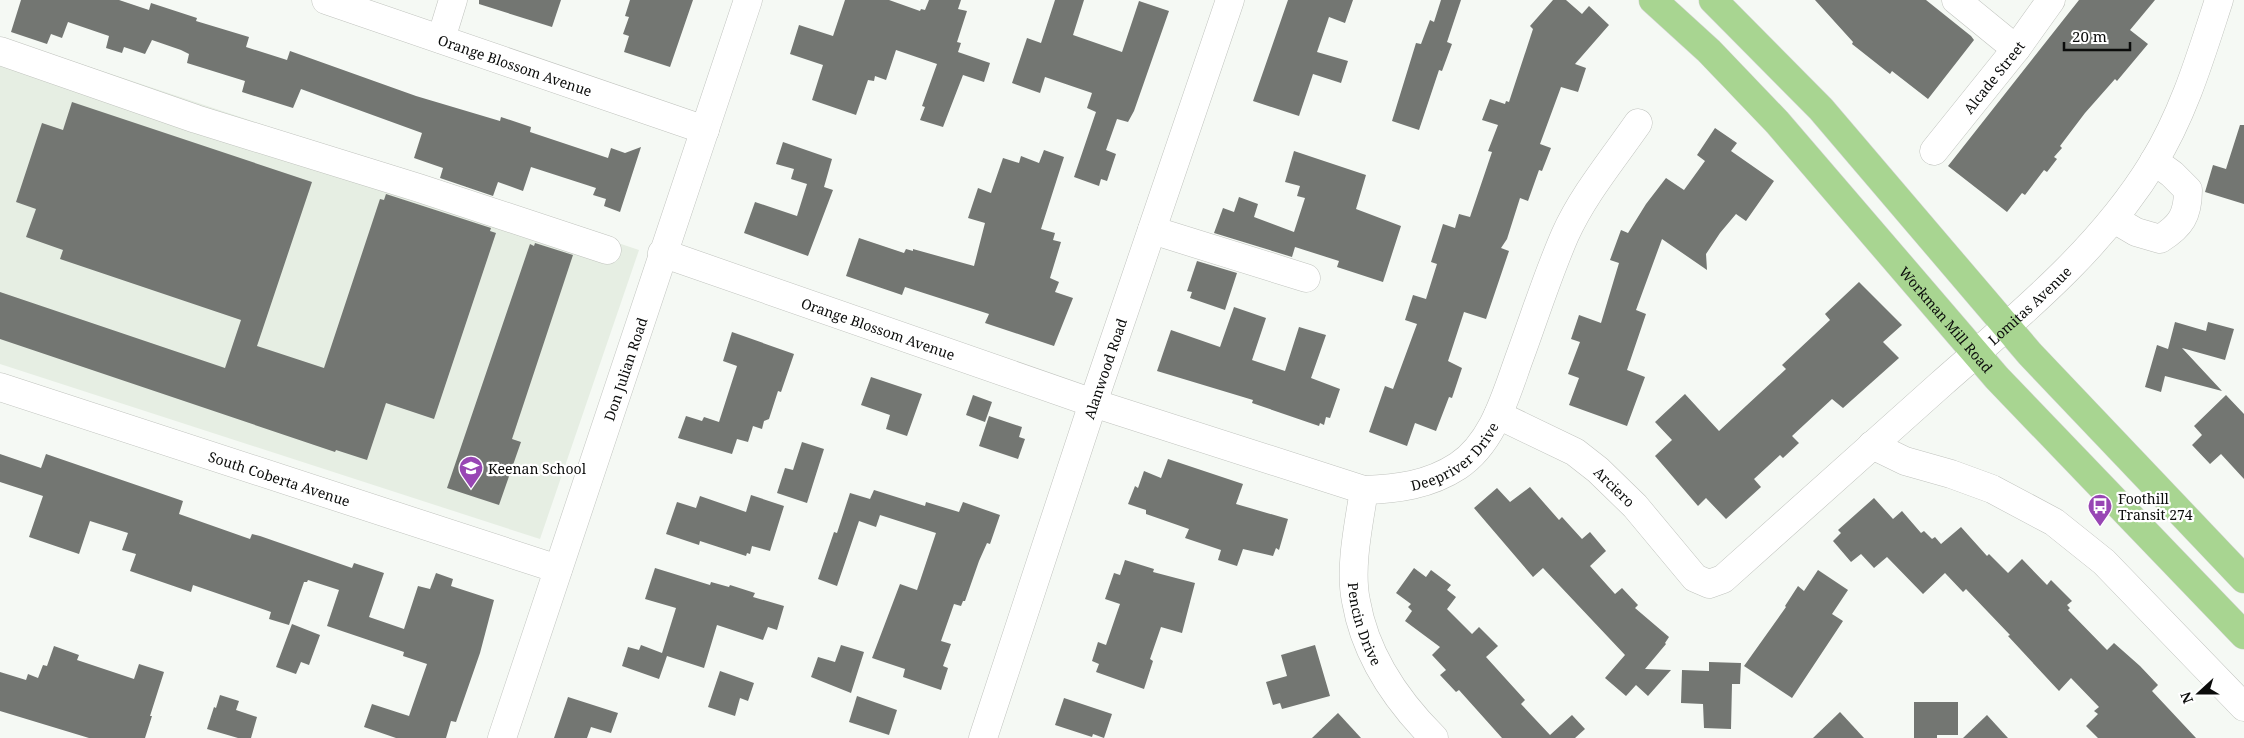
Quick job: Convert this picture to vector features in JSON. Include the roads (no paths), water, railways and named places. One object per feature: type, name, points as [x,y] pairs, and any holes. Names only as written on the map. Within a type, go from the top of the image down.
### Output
[{"type":"main road","name":"Workman Mill Road","points":[[1653,0],[1709,51],[1776,122],[1976,354],[2244,635]]},
{"type":"main road","points":[[1713,0],[1821,110],[2006,326],[2244,579]]},
{"type":"street","name":"Orange Blossom Avenue","points":[[326,0],[705,130]]},
{"type":"street","points":[[441,39],[453,0]]},
{"type":"street","name":"Don Julian Road","points":[[502,738],[662,253],[748,0]]},
{"type":"street","name":"Alanwood Road","points":[[983,738],[1093,403],[1230,0]]},
{"type":"street","points":[[1956,0],[2016,49]]},
{"type":"street","name":"Alcade Street","points":[[1934,151],[2016,49],[2051,0]]},
{"type":"street","name":"Lomitas Avenue","points":[[1710,584],[1722,579],[1976,354],[2072,264],[2114,219],[2154,161],[2194,76],[2219,0]]},
{"type":"street","points":[[0,51],[196,119],[419,188],[607,250]]},
{"type":"street","name":"Deepriver Drive","points":[[1093,403],[1364,490],[1407,487],[1432,480],[1459,465],[1480,444],[1498,415],[1566,234],[1590,190],[1638,123]]},
{"type":"street","points":[[2114,219],[2136,232],[2160,239],[2172,231],[2188,209],[2188,190],[2172,174],[2154,161]]},
{"type":"street","points":[[1152,230],[1306,278]]},
{"type":"street","name":"Orange Blossom Avenue","points":[[662,253],[1093,403]]},
{"type":"street","name":"South Coberta Avenue","points":[[0,388],[558,569]]},
{"type":"street","name":"Arciero","points":[[1498,415],[1575,452],[1598,470],[1635,506],[1695,578],[1710,584]]},
{"type":"street","points":[[1872,445],[1905,461],[1951,474],[1992,489],[2054,522],[2104,562],[2244,707]]},
{"type":"street","name":"Pencin Drive","points":[[1364,490],[1355,554],[1355,600],[1369,646],[1390,688],[1434,738]]},
{"type":"place","name":"Keenan School","points":[[471,489]]},
{"type":"place","name":"Foothill Transit 274","points":[[2100,527]]}]
